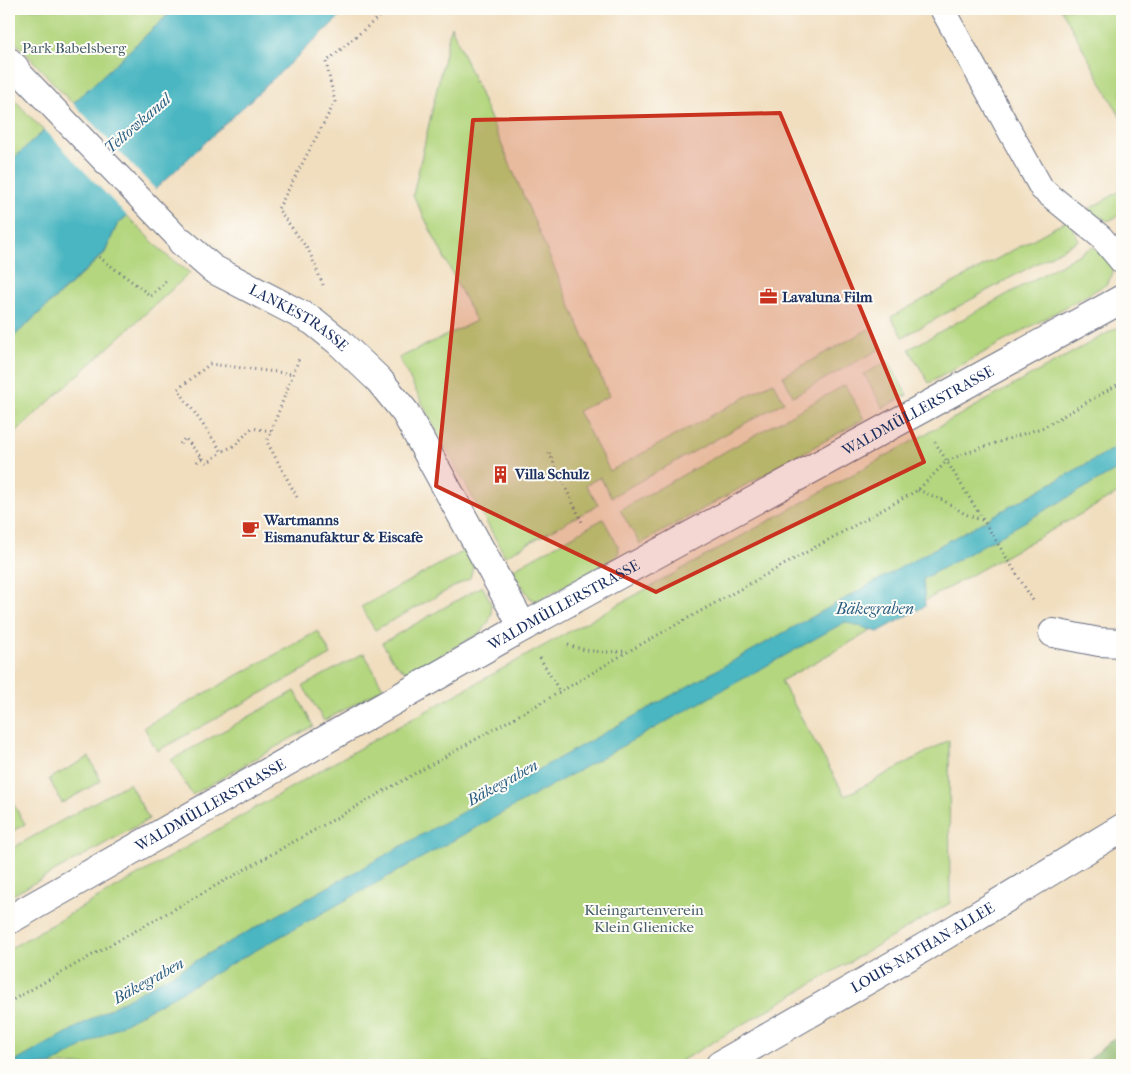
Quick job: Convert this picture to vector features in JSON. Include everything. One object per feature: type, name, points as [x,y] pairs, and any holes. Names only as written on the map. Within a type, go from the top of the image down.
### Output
[{"type":"street","name":"LANKESTRASSE","points":[[182,242],[213,269],[313,322],[338,341],[379,380],[405,412],[523,627]]},
{"type":"street","name":"WALDMÜLLERSTRASSE","points":[[9,920],[523,627],[1122,299]]},
{"type":"street","points":[[1053,634],[1099,642],[1122,643]]},
{"type":"street","name":"LOUIS-NATHAN-ALLEE","points":[[720,1065],[942,937],[1122,828]]},
{"type":"lane","points":[[942,9],[1042,189],[1101,237],[1122,262]]},
{"type":"lane","name":"LANKESTRASSE","points":[[12,65],[182,242]]},
{"type":"path","points":[[323,286],[309,251],[278,209],[335,102],[326,62],[388,9]]},
{"type":"path","points":[[99,257],[151,296]]},
{"type":"path","points":[[297,497],[268,442],[302,349]]},
{"type":"path","points":[[222,452],[178,388],[210,364],[293,374]]},
{"type":"path","points":[[9,1002],[551,697],[628,650],[918,490],[947,461],[1044,427],[1122,382]]},
{"type":"path","points":[[916,411],[1053,634]]},
{"type":"path","points":[[180,444],[185,438],[207,463],[235,444],[252,428],[271,431]]},
{"type":"path","points":[[549,453],[582,522]]},
{"type":"path","points":[[197,462],[202,458]]},
{"type":"path","points":[[918,490],[943,500],[965,514],[983,520]]},
{"type":"path","points":[[523,627],[578,649],[604,653],[628,650]]},
{"type":"highlighted area","points":[[780,113],[924,462],[656,592],[436,486],[473,120]]},
{"type":"green space","name":"Park Babelsberg","points":[[9,9],[174,9],[73,104],[9,35]]},
{"type":"green space","points":[[1061,9],[1122,9],[1122,120],[1064,14]]},
{"type":"green space","points":[[451,26],[609,396],[578,411],[610,471],[773,382],[784,402],[611,497],[600,477],[586,485],[598,505],[505,556],[399,358],[476,321],[413,195]]},
{"type":"green space","points":[[9,94],[44,131],[9,163]]},
{"type":"green space","points":[[1122,190],[1122,214],[1108,221],[1087,210]]},
{"type":"green space","points":[[127,216],[167,256],[190,273],[9,438],[9,341],[105,253],[117,225]]},
{"type":"green space","points":[[1068,220],[1079,240],[903,337],[891,317]]},
{"type":"green space","points":[[1092,247],[1109,261],[1113,268],[1107,284],[929,383],[909,349]]},
{"type":"green space","name":"Kleingartenverein Klein Glienicke","points":[[1122,325],[1122,491],[781,681],[845,796],[949,740],[950,903],[674,1065],[9,1065],[9,949],[365,745]]},
{"type":"green space","points":[[869,329],[880,349],[793,396],[783,376]]},
{"type":"green space","points":[[888,361],[907,395],[883,408],[864,374]]},
{"type":"green space","points":[[845,385],[864,419],[640,544],[620,510]]},
{"type":"green space","points":[[603,519],[618,546],[619,552],[616,557],[541,599],[536,601],[530,598],[512,570]]},
{"type":"green space","points":[[466,550],[473,567],[470,578],[375,630],[361,607]]},
{"type":"green space","points":[[482,586],[489,599],[492,611],[489,622],[480,633],[410,672],[397,665],[382,643]]},
{"type":"green space","points":[[318,631],[331,655],[157,751],[144,727]]},
{"type":"green space","points":[[364,653],[383,688],[324,721],[303,686]]},
{"type":"green space","points":[[295,691],[313,726],[192,795],[171,760]]},
{"type":"green space","points":[[89,757],[101,781],[62,803],[49,779]]},
{"type":"green space","points":[[129,783],[149,819],[9,897],[9,850]]},
{"type":"green space","points":[[11,800],[25,824],[9,833],[9,801]]},
{"type":"green space","points":[[1122,1031],[1122,1065],[1083,1065]]},
{"type":"water","name":"Teltowkanal","points":[[174,9],[348,9],[117,225],[105,252],[9,341],[9,163]]},
{"type":"water","name":"Bäkegraben","points":[[1122,444],[1122,467],[923,579],[925,606],[878,632],[845,622],[50,1065],[9,1065]]},
{"type":"pier","points":[[71,101],[157,191],[129,218],[43,128]]},
{"type":"place","name":"Lavaluna Film","points":[[768,297]]},
{"type":"place","name":"Villa Schulz","points":[[501,474]]},
{"type":"place","name":"Wartmanns Eismanufaktur & Eiscafe","points":[[250,529]]}]
